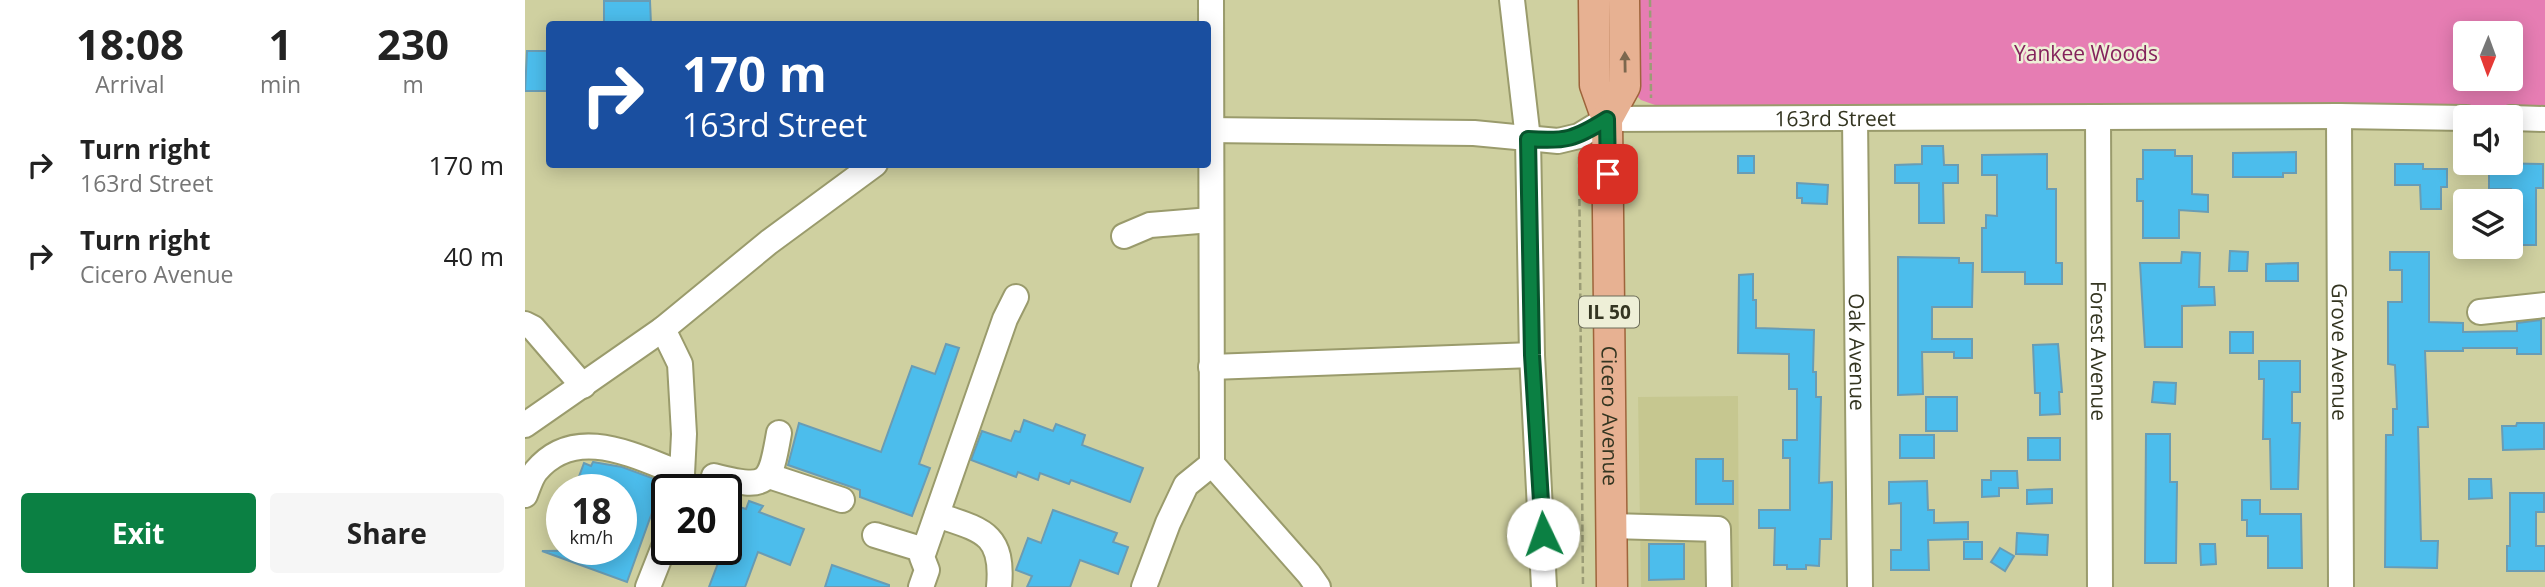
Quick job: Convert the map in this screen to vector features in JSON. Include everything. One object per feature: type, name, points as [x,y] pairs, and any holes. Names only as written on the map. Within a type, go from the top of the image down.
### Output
[{"type":"main road","name":"Cicero Avenue","points":[[1594,0],[1595,85],[1607,119],[1612,587]]},
{"type":"main road","points":[[1607,119],[1626,86],[1625,0]]},
{"type":"street","points":[[1211,0],[1211,21]]},
{"type":"street","points":[[1512,0],[1528,139],[1532,355],[1544,587]]},
{"type":"street","name":"Grove Avenue","points":[[2339,116],[2341,587]]},
{"type":"street","name":"Forest Avenue","points":[[2098,117],[2101,587]]},
{"type":"street","name":"Oak Avenue","points":[[1855,118],[1860,587]]},
{"type":"street","name":"163rd Street","points":[[1211,131],[1474,133],[1558,141],[1579,136],[1607,119],[2453,118]]},
{"type":"street","points":[[2523,118],[2545,119]]},
{"type":"street","points":[[525,425],[663,329],[769,242],[870,168]]},
{"type":"street","points":[[1210,168],[1212,464],[1310,574],[1318,587]]},
{"type":"street","points":[[1124,236],[1150,225],[1211,220]]},
{"type":"street","points":[[925,586],[927,570],[922,557],[924,550],[1005,318],[1017,297]]},
{"type":"street","points":[[2480,312],[2545,305]]},
{"type":"street","points":[[525,324],[533,328],[583,386]]},
{"type":"street","points":[[525,495],[535,472],[554,455],[578,447],[600,445],[682,474],[684,434],[680,364],[663,329]]},
{"type":"street","points":[[1211,367],[1532,355]]},
{"type":"street","points":[[742,483],[762,481],[769,476],[779,433]]},
{"type":"street","points":[[1144,587],[1168,523],[1186,485],[1212,464]]},
{"type":"street","points":[[769,476],[842,500]]},
{"type":"street","points":[[937,515],[980,530],[995,545],[1001,565],[999,587]]},
{"type":"street","points":[[1611,526],[1718,529],[1719,580]]},
{"type":"street","points":[[875,536],[924,550]]},
{"type":"street","points":[[648,587],[657,565]]},
{"type":"path","points":[[1650,0],[1651,118]]},
{"type":"path","points":[[1579,136],[1584,587]]},
{"type":"shaded area","points":[[1738,396],[1739,587],[1641,587],[1638,397]]},
{"type":"green space","name":"Yankee Woods","points":[[1632,0],[2545,0],[2545,107],[1655,105],[1636,95]]},
{"type":"building","points":[[604,1],[650,1],[651,21],[604,21]]},
{"type":"building","points":[[527,51],[546,51],[546,91],[525,91]]},
{"type":"building","points":[[1922,146],[1943,146],[1944,165],[1958,165],[1958,183],[1943,183],[1944,223],[1919,223],[1919,183],[1895,183],[1895,165],[1922,164]]},
{"type":"building","points":[[2143,150],[2175,150],[2175,156],[2192,156],[2192,194],[2208,195],[2208,212],[2179,210],[2179,238],[2143,238],[2143,201],[2137,201],[2137,179],[2143,179]]},
{"type":"building","points":[[2296,152],[2296,173],[2283,173],[2283,177],[2233,177],[2233,153]]},
{"type":"building","points":[[2047,154],[2047,189],[2056,189],[2056,263],[2062,263],[2062,284],[2025,284],[2025,272],[1982,272],[1982,228],[1986,228],[1986,215],[1997,216],[1997,175],[1982,175],[1982,155]]},
{"type":"building","points":[[1738,156],[1754,156],[1754,173],[1738,173]]},
{"type":"building","points":[[2395,164],[2423,164],[2423,169],[2447,169],[2447,187],[2441,187],[2441,209],[2421,209],[2420,185],[2395,185]]},
{"type":"building","points":[[2523,164],[2543,164],[2543,188],[2536,188],[2536,245],[2523,245],[2523,189],[2489,189],[2489,175],[2523,175]]},
{"type":"building","points":[[1797,183],[1828,185],[1827,204],[1802,203],[1802,198],[1797,198]]},
{"type":"building","points":[[2230,251],[2248,252],[2247,271],[2229,271]]},
{"type":"building","points":[[2182,252],[2200,253],[2199,287],[2214,287],[2215,305],[2182,306],[2182,347],[2145,347],[2140,263],[2181,263]]},
{"type":"building","points":[[2390,252],[2429,252],[2429,322],[2463,323],[2463,332],[2517,331],[2517,323],[2541,320],[2541,354],[2517,354],[2517,348],[2425,351],[2428,427],[2418,427],[2421,541],[2438,541],[2437,568],[2385,567],[2386,435],[2393,435],[2393,409],[2397,409],[2395,365],[2388,364],[2388,302],[2402,302],[2402,270],[2390,270]]},
{"type":"building","points":[[1898,257],[1959,258],[1959,263],[1973,263],[1972,307],[1932,307],[1932,339],[1972,339],[1972,358],[1954,358],[1954,352],[1922,352],[1923,394],[1898,395]]},
{"type":"building","points":[[2298,263],[2298,281],[2266,281],[2266,264]]},
{"type":"building","points":[[1753,274],[1756,328],[1814,330],[1813,372],[1816,372],[1816,397],[1821,397],[1819,483],[1832,482],[1831,539],[1820,539],[1819,566],[1806,565],[1806,569],[1787,569],[1787,565],[1774,565],[1775,528],[1759,528],[1759,510],[1790,510],[1790,458],[1783,458],[1783,440],[1797,440],[1797,389],[1789,389],[1789,354],[1738,353],[1739,275]]},
{"type":"building","points":[[2230,332],[2253,332],[2253,353],[2230,353]]},
{"type":"building","points":[[946,344],[959,348],[919,464],[930,468],[912,516],[860,497],[860,490],[788,465],[799,423],[881,452],[912,366],[935,374]]},
{"type":"building","points":[[2058,344],[2062,392],[2059,392],[2060,414],[2040,415],[2040,393],[2035,393],[2033,345]]},
{"type":"building","points":[[2259,361],[2300,361],[2300,392],[2292,392],[2292,423],[2300,423],[2298,489],[2271,489],[2270,439],[2263,439],[2264,379],[2259,379]]},
{"type":"building","points":[[2154,382],[2176,383],[2175,404],[2152,402]]},
{"type":"building","points":[[1926,397],[1957,397],[1957,431],[1926,431]]},
{"type":"building","points":[[1024,420],[1053,431],[1056,424],[1085,435],[1082,445],[1143,468],[1130,502],[1071,480],[1069,484],[1040,473],[1038,480],[1018,472],[1016,477],[971,460],[982,431],[1011,441],[1015,431],[1020,432]]},
{"type":"building","points":[[2517,423],[2544,423],[2544,449],[2503,450],[2502,426],[2516,426]]},
{"type":"building","points":[[2146,434],[2170,434],[2170,482],[2177,482],[2176,563],[2145,563]]},
{"type":"building","points":[[1900,435],[1934,435],[1934,458],[1900,458]]},
{"type":"building","points":[[2028,438],[2060,438],[2060,460],[2028,460]]},
{"type":"building","points":[[1696,459],[1723,459],[1723,481],[1733,481],[1733,504],[1696,504]]},
{"type":"building","points":[[593,462],[622,467],[651,478],[651,515],[637,554],[637,474],[580,474],[584,463],[591,466]]},
{"type":"building","points":[[1991,471],[2017,471],[2018,488],[1999,488],[1999,496],[1982,497],[1982,480],[1991,480]]},
{"type":"building","points":[[2469,479],[2491,479],[2492,498],[2469,499]]},
{"type":"building","points":[[1927,481],[1928,510],[1934,510],[1934,523],[1968,522],[1968,539],[1928,540],[1929,570],[1891,570],[1891,550],[1901,550],[1901,503],[1889,504],[1889,482]]},
{"type":"building","points":[[2052,489],[2052,503],[2027,504],[2027,490]]},
{"type":"building","points":[[2510,493],[2544,493],[2544,512],[2536,512],[2536,546],[2545,546],[2545,571],[2507,571]]},
{"type":"building","points":[[2242,500],[2260,500],[2260,514],[2301,514],[2302,568],[2268,568],[2268,536],[2247,536],[2247,520],[2242,520]]},
{"type":"building","points":[[749,501],[763,506],[759,512],[804,529],[790,565],[758,552],[745,587],[709,587],[717,565],[742,565],[742,508],[746,509]]},
{"type":"building","points":[[1053,510],[1117,533],[1113,542],[1128,547],[1118,574],[1080,560],[1070,587],[1027,587],[1032,576],[1016,570],[1028,538],[1041,543]]},
{"type":"building","points":[[2017,533],[2048,535],[2047,555],[2016,554]]},
{"type":"building","points":[[1964,542],[1982,542],[1982,559],[1964,559]]},
{"type":"building","points":[[1649,544],[1684,544],[1684,579],[1649,580]]},
{"type":"building","points":[[2200,544],[2215,544],[2216,564],[2201,565]]},
{"type":"building","points":[[2000,548],[2014,556],[2005,571],[1991,562]]},
{"type":"building","points":[[580,565],[633,565],[627,582]]},
{"type":"building","points":[[832,565],[889,585],[889,587],[825,587]]},
{"type":"route","points":[[1543,534],[1532,355],[1528,139],[1558,141],[1579,136],[1607,119],[1608,174]]}]
